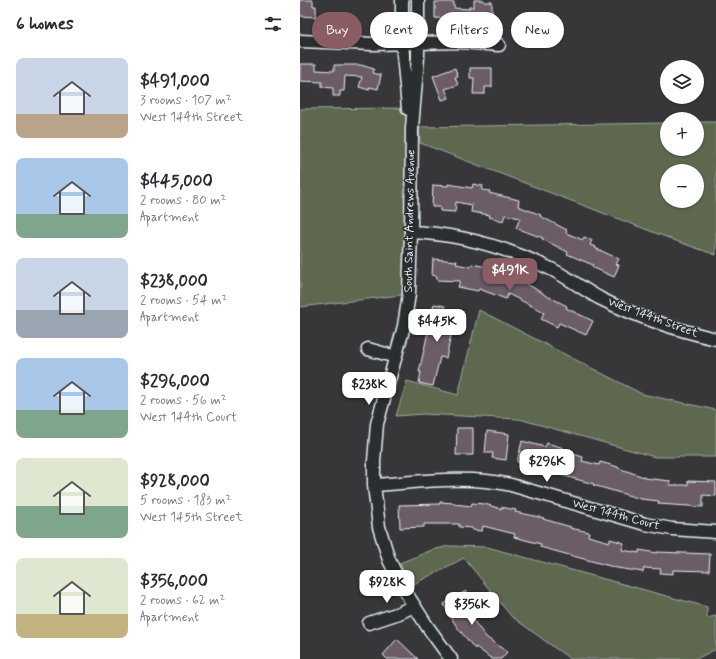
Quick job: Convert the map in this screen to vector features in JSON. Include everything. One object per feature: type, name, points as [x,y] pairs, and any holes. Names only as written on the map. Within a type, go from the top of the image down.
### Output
[{"type":"street","points":[[402,0],[402,12]]},
{"type":"street","name":"South Saint Andrews Avenue","points":[[418,0],[418,12]]},
{"type":"street","points":[[300,41],[370,44]]},
{"type":"street","points":[[402,48],[408,108],[412,128]]},
{"type":"street","name":"South Saint Andrews Avenue","points":[[418,48],[412,128],[409,294],[404,326],[377,424],[374,485],[377,515],[384,543],[396,574],[414,606],[451,659]]},
{"type":"street","name":"West 144th Street","points":[[411,232],[434,233],[470,239],[516,255],[551,270],[601,299],[624,310],[688,333],[716,339]]},
{"type":"street","points":[[368,349],[396,357]]},
{"type":"street","name":"West 144th Court","points":[[374,485],[461,480],[497,482],[645,524],[672,529],[716,532]]},
{"type":"street","points":[[369,624],[414,606]]},
{"type":"green space","points":[[408,108],[409,294],[300,307],[300,109]]},
{"type":"green space","points":[[704,122],[716,122],[716,255],[420,143],[419,127],[660,123],[660,156],[704,156]]},
{"type":"green space","points":[[479,310],[642,394],[716,410],[716,457],[655,457],[519,419],[423,414],[396,416],[407,381],[458,395]]},
{"type":"green space","points":[[449,546],[487,547],[707,607],[707,618],[716,616],[716,649],[696,659],[570,659],[511,616],[464,558],[410,586],[400,563],[432,550]]},
{"type":"building","points":[[300,0],[313,0],[313,6],[316,6],[316,12],[312,12],[312,17],[300,16]]},
{"type":"building","points":[[474,0],[492,2],[492,12],[436,12],[435,18],[435,2],[454,2],[454,8],[469,9],[469,7],[474,7]]},
{"type":"building","points":[[300,64],[316,64],[316,70],[334,71],[334,65],[361,65],[374,69],[373,73],[381,75],[378,89],[369,87],[369,90],[359,87],[362,77],[345,76],[344,91],[340,91],[340,96],[333,96],[333,88],[322,87],[322,82],[300,81]]},
{"type":"building","points":[[455,68],[458,77],[455,77],[458,85],[445,89],[449,98],[442,100],[433,76]]},
{"type":"building","points":[[470,68],[492,68],[492,87],[485,87],[485,94],[473,94],[474,78],[470,78]]},
{"type":"building","points":[[448,184],[472,188],[473,184],[483,186],[482,190],[490,191],[489,193],[519,200],[518,206],[541,215],[540,216],[567,230],[566,233],[583,240],[584,237],[592,240],[590,245],[619,259],[616,264],[619,265],[614,277],[592,267],[593,265],[567,254],[568,252],[542,239],[543,238],[516,228],[520,218],[505,215],[503,221],[489,217],[490,215],[471,212],[472,205],[456,202],[455,212],[440,211],[440,207],[432,207],[433,185],[448,186]]},
{"type":"building","points":[[433,259],[457,261],[456,264],[471,267],[472,264],[487,267],[514,277],[567,306],[566,308],[593,321],[586,335],[559,323],[557,327],[541,319],[544,312],[508,294],[506,299],[479,289],[478,291],[458,287],[460,281],[437,280],[437,276],[432,275]]},
{"type":"building","points":[[434,304],[445,306],[444,311],[459,314],[456,332],[452,331],[446,358],[440,357],[433,386],[419,383],[421,372],[419,372],[428,332],[432,333],[435,319],[430,318]]},
{"type":"building","points":[[457,428],[473,428],[473,455],[456,455]]},
{"type":"building","points":[[487,431],[509,434],[506,460],[492,458],[493,453],[485,453]]},
{"type":"building","points":[[522,441],[545,447],[547,443],[564,448],[563,451],[583,457],[582,461],[599,465],[600,462],[618,467],[644,478],[670,481],[670,485],[688,485],[688,481],[716,482],[716,496],[703,495],[703,507],[658,504],[659,501],[641,499],[546,471],[547,469],[517,462]]},
{"type":"building","points":[[440,502],[471,506],[472,503],[485,504],[501,509],[501,507],[516,510],[515,512],[544,518],[543,519],[571,527],[570,528],[589,532],[588,536],[610,542],[610,539],[624,543],[622,550],[639,553],[639,550],[657,553],[710,554],[709,571],[673,570],[673,574],[660,573],[661,569],[644,568],[643,572],[617,568],[540,547],[541,544],[514,537],[515,534],[483,526],[482,531],[472,530],[472,528],[459,527],[459,524],[424,524],[424,527],[400,528],[399,505],[440,504]]},
{"type":"building","points":[[466,591],[471,598],[468,600],[475,612],[469,615],[486,637],[507,652],[501,659],[492,659],[476,647],[475,649],[457,627],[448,613],[444,604]]},
{"type":"building","points":[[397,639],[418,659],[387,659],[383,655]]}]
